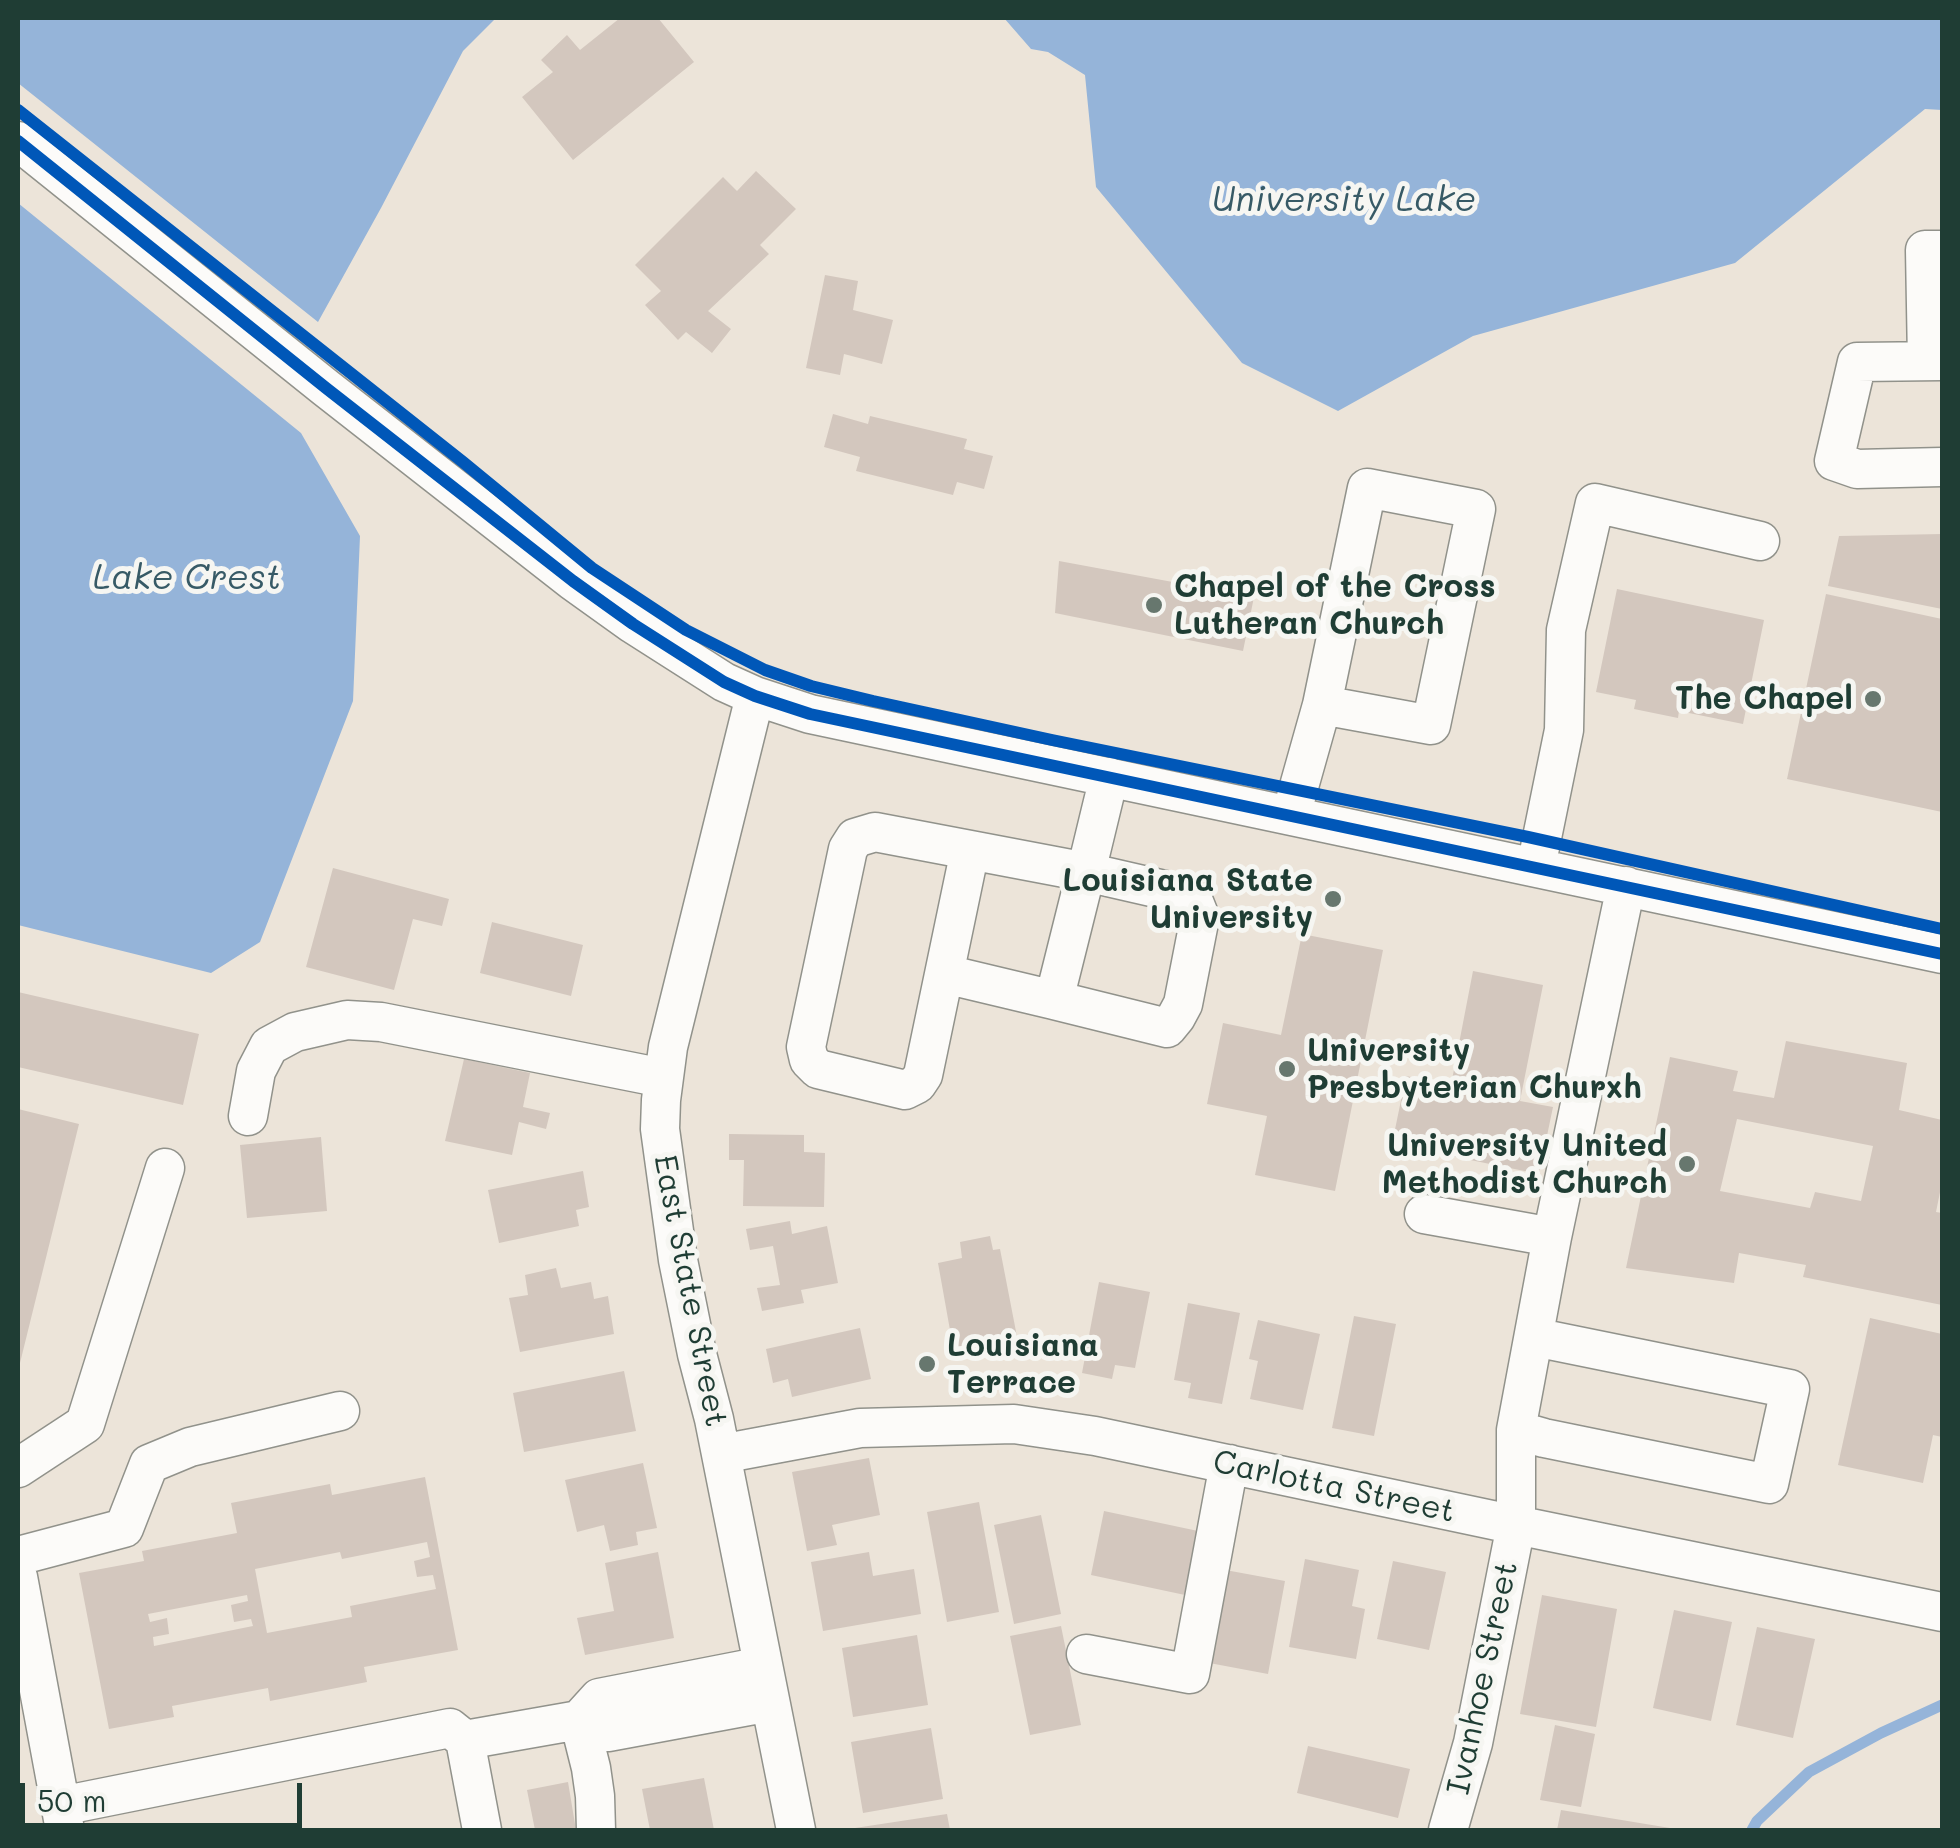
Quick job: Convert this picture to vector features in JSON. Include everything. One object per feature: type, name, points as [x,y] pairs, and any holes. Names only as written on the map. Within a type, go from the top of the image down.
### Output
[{"type":"street","points":[[18,141],[572,582],[724,682],[755,696],[810,714],[1942,954]]},
{"type":"street","points":[[1942,250],[1925,250],[1935,361],[1856,362],[1834,461],[1857,469],[1942,468]]},
{"type":"street","points":[[1291,815],[1322,705],[1368,488],[1476,510],[1431,725],[1322,705]]},
{"type":"street","points":[[1536,867],[1564,730],[1566,630],[1594,503],[1760,541]]},
{"type":"street","name":"East State Street","points":[[755,696],[668,1047],[661,1100],[662,1145],[678,1260],[796,1830]]},
{"type":"street","points":[[1054,1000],[1110,777]]},
{"type":"street","points":[[945,974],[1166,1028],[1183,1004],[1200,918],[1194,902],[1182,894],[1086,872],[970,850],[875,832],[855,838],[848,849],[806,1047],[808,1060],[818,1069],[905,1090],[917,1084],[923,1074],[970,850]]},
{"type":"street","name":"Ivanhoe Street","points":[[1448,1830],[1473,1742],[1516,1525],[1516,1430],[1626,886]]},
{"type":"street","points":[[248,1116],[256,1071],[269,1046],[295,1032],[347,1020],[381,1022],[663,1078]]},
{"type":"street","points":[[18,1468],[85,1424],[164,1168]]},
{"type":"street","points":[[1424,1214],[1552,1237]]},
{"type":"street","points":[[1516,1430],[1769,1484],[1790,1389],[1534,1336]]},
{"type":"street","points":[[18,1556],[124,1528],[148,1464],[190,1447],[340,1411]]},
{"type":"street","name":"Carlotta Street","points":[[721,1454],[860,1428],[1014,1424],[1094,1436],[1942,1612]]},
{"type":"street","points":[[1086,1654],[1190,1674],[1229,1464]]},
{"type":"street","points":[[18,1577],[63,1818],[450,1728],[465,1740],[480,1830]]},
{"type":"street","points":[[465,1740],[579,1720],[608,1732],[766,1684]]},
{"type":"street","points":[[579,1720],[591,1768],[596,1830]]},
{"type":"water","points":[[18,18],[496,18],[463,51],[318,322],[18,83]]},
{"type":"water","name":"University Lake","points":[[1004,18],[1942,18],[1942,110],[1925,109],[1735,263],[1473,336],[1338,411],[1242,363],[1096,187],[1085,75],[1048,52],[1031,49]]},
{"type":"water","name":"Lake Crest","points":[[18,203],[301,433],[360,536],[353,701],[260,942],[211,973],[18,925]]},
{"type":"building","points":[[620,18],[658,18],[694,62],[573,160],[522,97],[553,72],[541,60],[567,35],[580,50]]},
{"type":"building","points":[[756,171],[796,209],[760,245],[769,254],[708,311],[731,329],[712,353],[686,332],[678,340],[645,305],[661,291],[635,265],[723,177],[737,191]]},
{"type":"building","points":[[825,275],[858,281],[853,310],[893,320],[882,364],[844,354],[840,375],[806,368]]},
{"type":"building","points":[[833,414],[868,424],[870,416],[967,439],[964,449],[993,456],[984,489],[957,482],[953,495],[856,471],[860,457],[824,447]]},
{"type":"building","points":[[1942,534],[1942,609],[1828,586],[1839,536]]},
{"type":"building","name":"Chapel of the Cross Lutheran Church","points":[[1059,561],[1254,597],[1243,651],[1055,613]]},
{"type":"building","points":[[1617,589],[1764,620],[1743,724],[1679,711],[1678,718],[1634,709],[1636,700],[1596,692]]},
{"type":"building","name":"The Chapel","points":[[1826,594],[1942,619],[1942,812],[1787,779]]},
{"type":"building","points":[[333,868],[449,899],[442,926],[413,919],[394,990],[306,967]]},
{"type":"building","points":[[492,922],[583,945],[571,996],[480,973]]},
{"type":"building","name":"University Presbyterian Churxh","points":[[1302,934],[1383,950],[1335,1191],[1255,1175],[1267,1116],[1207,1104],[1223,1023],[1281,1035]]},
{"type":"building","points":[[1473,971],[1543,985],[1520,1101],[1553,1107],[1539,1174],[1392,1144],[1406,1076],[1451,1085]]},
{"type":"building","points":[[18,992],[199,1034],[183,1105],[18,1067]]},
{"type":"building","name":"University United Methodist Church","points":[[1786,1041],[1907,1063],[1899,1110],[1942,1120],[1942,1182],[1936,1212],[1942,1213],[1942,1305],[1803,1277],[1806,1265],[1739,1253],[1734,1283],[1626,1268],[1670,1057],[1738,1071],[1733,1091],[1774,1098]],"holes":[[[1737,1119],[1873,1146],[1861,1201],[1815,1192],[1810,1208],[1720,1191]]]},
{"type":"building","points":[[464,1059],[530,1073],[523,1107],[550,1113],[546,1129],[519,1122],[512,1155],[445,1141]]},
{"type":"building","points":[[18,1109],[79,1124],[19,1367],[18,1366]]},
{"type":"building","points":[[729,1134],[804,1135],[804,1152],[825,1153],[824,1207],[743,1206],[744,1160],[729,1160]]},
{"type":"building","points":[[321,1137],[327,1211],[247,1218],[240,1145]]},
{"type":"building","points":[[583,1171],[589,1207],[576,1210],[579,1226],[499,1243],[488,1190]]},
{"type":"building","points":[[790,1221],[792,1234],[827,1226],[838,1283],[801,1290],[804,1303],[762,1311],[757,1288],[780,1285],[773,1246],[750,1250],[746,1229]]},
{"type":"building","points":[[990,1236],[993,1250],[1000,1249],[1019,1347],[955,1358],[938,1263],[962,1258],[960,1242]]},
{"type":"building","points":[[556,1268],[561,1288],[591,1282],[594,1299],[608,1296],[614,1334],[520,1352],[509,1298],[528,1295],[525,1275]]},
{"type":"building","points":[[1099,1282],[1150,1292],[1135,1368],[1115,1365],[1112,1379],[1082,1373]]},
{"type":"building","points":[[1188,1303],[1240,1313],[1222,1404],[1188,1398],[1191,1383],[1174,1380]]},
{"type":"building","points":[[1354,1316],[1396,1324],[1374,1436],[1332,1428]]},
{"type":"building","points":[[1870,1318],[1942,1334],[1942,1437],[1933,1435],[1923,1483],[1838,1465]]},
{"type":"building","points":[[1258,1320],[1320,1334],[1303,1410],[1250,1399],[1258,1361],[1249,1359]]},
{"type":"building","points":[[860,1328],[871,1379],[792,1397],[788,1379],[773,1383],[766,1349]]},
{"type":"building","points":[[624,1371],[636,1431],[524,1452],[513,1393]]},
{"type":"building","points":[[869,1458],[880,1515],[832,1525],[837,1545],[807,1551],[792,1472]]},
{"type":"building","points":[[643,1463],[657,1528],[636,1532],[638,1545],[610,1551],[604,1525],[577,1532],[565,1480]]},
{"type":"building","points":[[425,1477],[458,1650],[364,1667],[367,1682],[270,1701],[268,1688],[172,1706],[174,1717],[109,1729],[79,1573],[144,1561],[142,1551],[237,1533],[231,1503],[330,1484],[332,1495]],"holes":[[[427,1542],[430,1557],[414,1561],[417,1577],[433,1575],[436,1589],[350,1606],[352,1617],[267,1633],[255,1569],[340,1552],[342,1559]],[[247,1595],[248,1601],[231,1605],[234,1622],[251,1619],[253,1626],[154,1646],[153,1637],[169,1634],[167,1618],[150,1622],[148,1614]]]},
{"type":"building","points":[[979,1502],[999,1612],[947,1622],[927,1512]]},
{"type":"building","points":[[1104,1511],[1198,1531],[1185,1595],[1091,1575]]},
{"type":"building","points":[[1041,1515],[1061,1614],[1014,1624],[994,1525]]},
{"type":"building","points":[[658,1552],[674,1638],[585,1655],[577,1618],[614,1611],[605,1563]]},
{"type":"building","points":[[869,1552],[873,1576],[914,1569],[921,1614],[823,1631],[811,1562]]},
{"type":"building","points":[[1305,1559],[1359,1570],[1352,1606],[1365,1609],[1356,1659],[1289,1647]]},
{"type":"building","points":[[1393,1561],[1446,1572],[1429,1650],[1377,1639]]},
{"type":"building","points":[[1220,1569],[1285,1581],[1268,1674],[1204,1662]]},
{"type":"building","points":[[1542,1595],[1617,1609],[1596,1727],[1520,1714]]},
{"type":"building","points":[[1674,1610],[1732,1622],[1711,1721],[1653,1708]]},
{"type":"building","points":[[1061,1626],[1081,1725],[1030,1735],[1010,1636]]},
{"type":"building","points":[[1757,1627],[1815,1639],[1793,1738],[1736,1725]]},
{"type":"building","points":[[917,1635],[928,1705],[853,1717],[842,1648]]},
{"type":"building","points":[[1555,1725],[1595,1734],[1581,1807],[1540,1800]]},
{"type":"building","points":[[931,1728],[943,1799],[863,1813],[851,1742]]},
{"type":"building","points":[[1308,1746],[1410,1769],[1398,1818],[1297,1793]]},
{"type":"building","points":[[704,1778],[714,1830],[650,1830],[642,1789]]},
{"type":"building","points":[[568,1782],[576,1830],[535,1830],[527,1790]]},
{"type":"building","points":[[1561,1810],[1670,1828],[1670,1830],[1557,1830]]},
{"type":"building","points":[[947,1814],[950,1830],[855,1828]]},
{"type":"waterway","points":[[1752,1830],[1809,1772],[1942,1705]]},
{"type":"cycle path","points":[[18,110],[592,568],[686,630],[765,670],[873,701],[1528,837],[1942,929]]},
{"type":"cycle path","points":[[18,141],[573,581],[724,682],[755,696],[810,714],[1942,954]]},
{"type":"place","name":"Chapel of the Cross Lutheran Church","points":[[1154,605]]},
{"type":"place","name":"The Chapel","points":[[1873,699]]},
{"type":"place","name":"Louisiana State University","points":[[1333,899]]},
{"type":"place","name":"University Presbyterian Churxh","points":[[1287,1069]]},
{"type":"place","name":"University United Methodist Church","points":[[1687,1164]]},
{"type":"place","name":"Louisiana Terrace","points":[[927,1364]]}]
